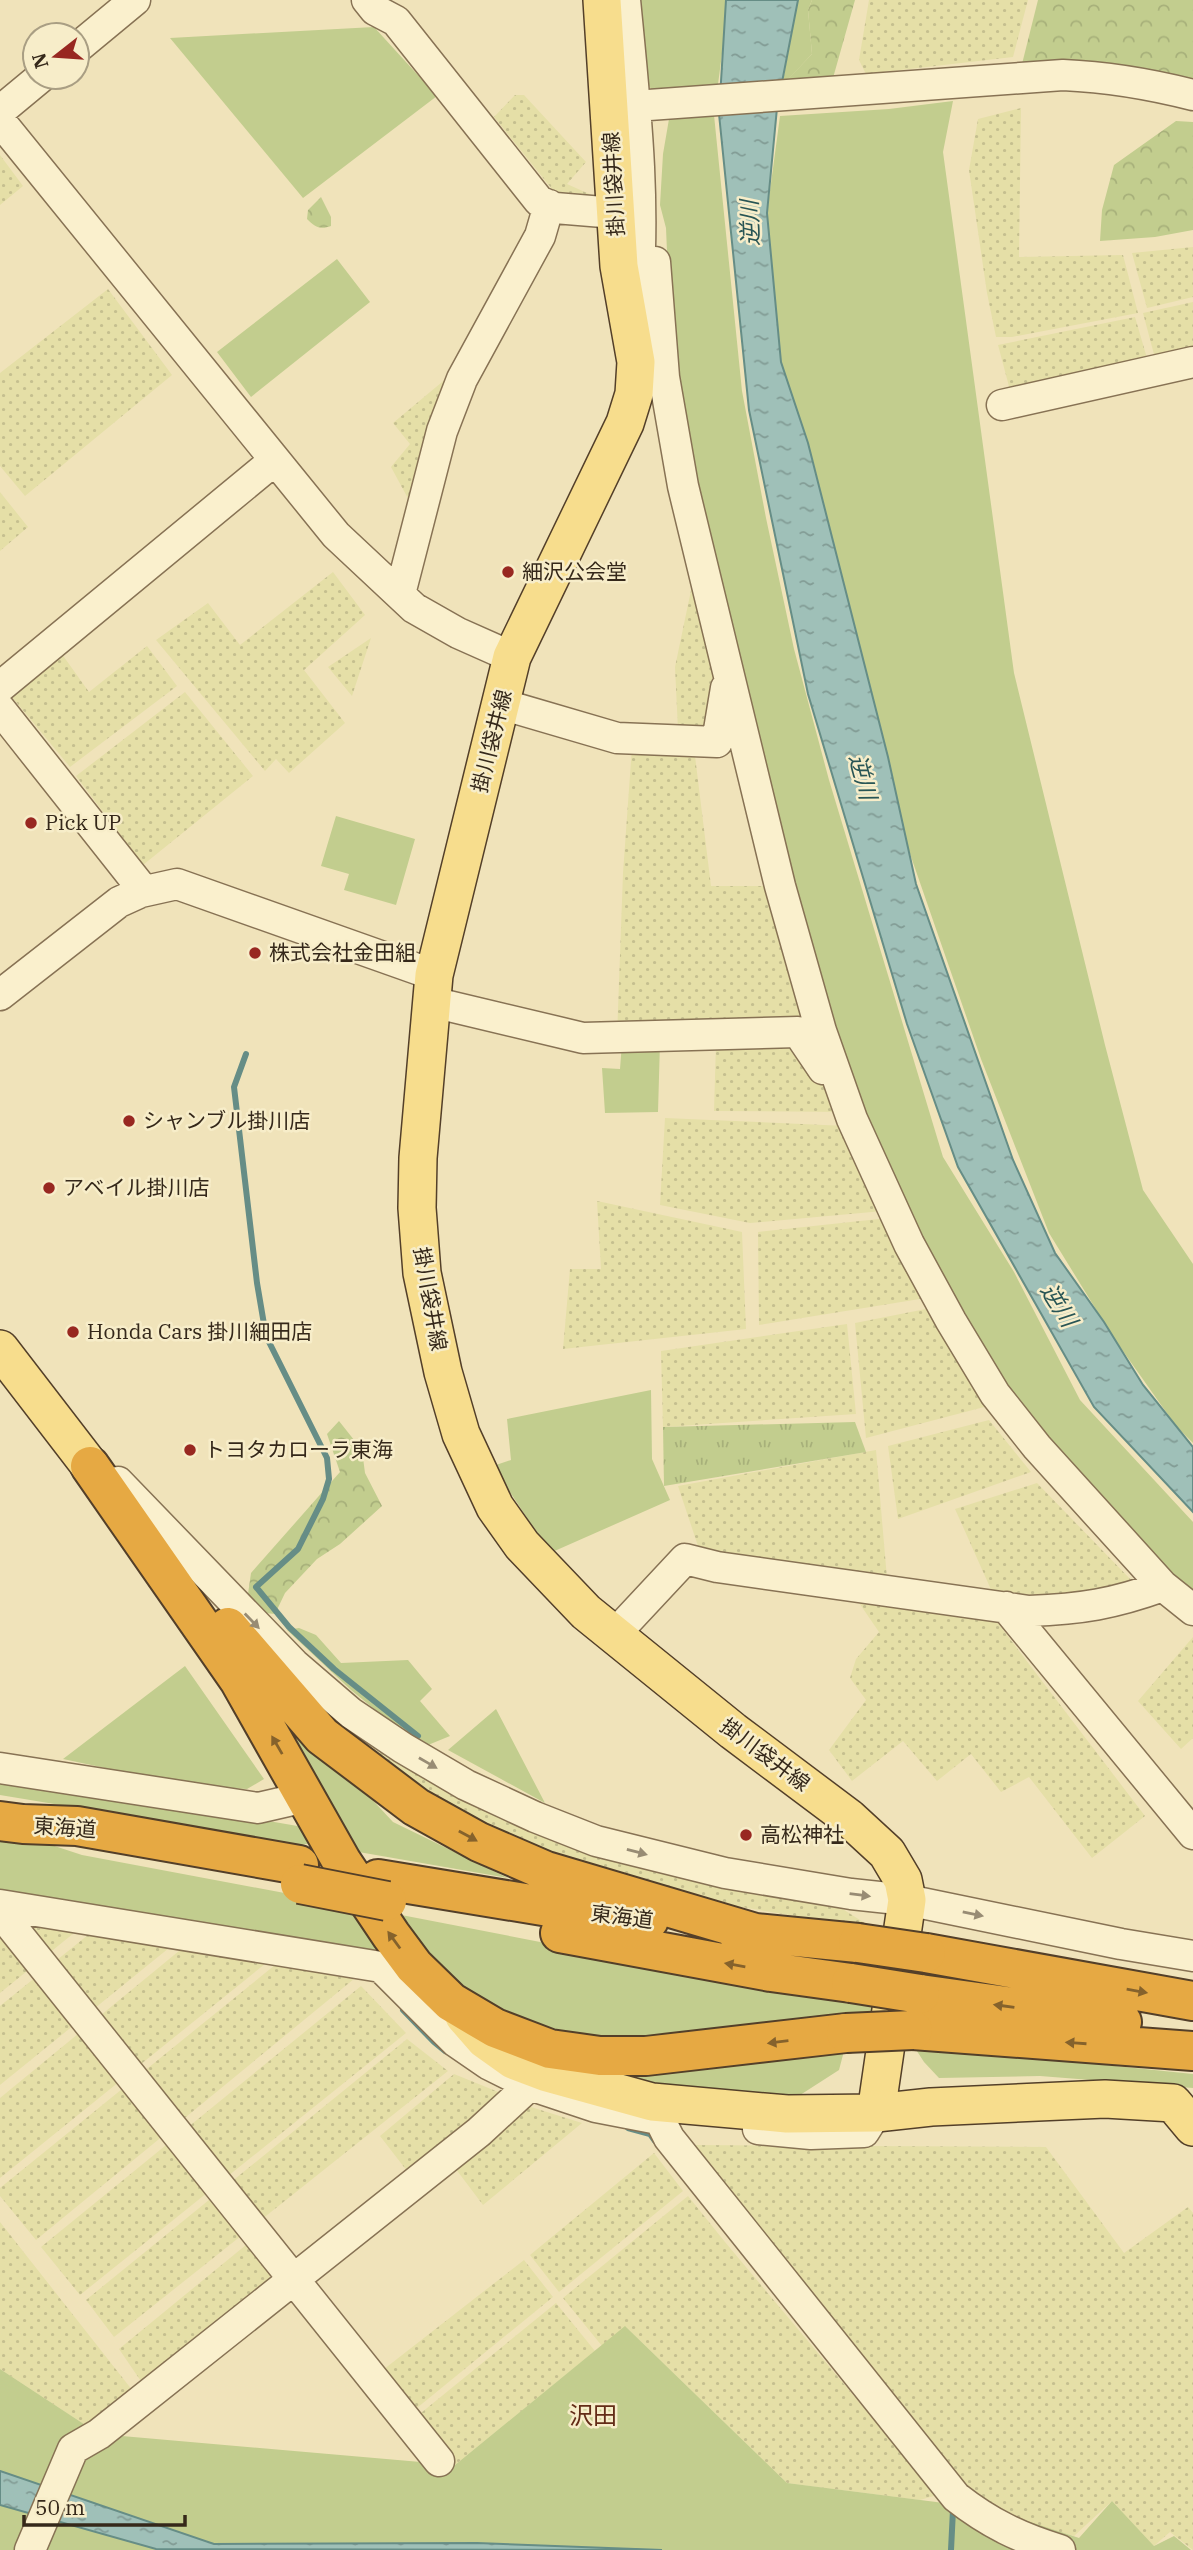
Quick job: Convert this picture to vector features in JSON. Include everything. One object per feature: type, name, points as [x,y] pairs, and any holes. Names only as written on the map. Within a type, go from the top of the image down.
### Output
[{"type":"highway","points":[[90,1466],[239,1680],[342,1862],[391,1935],[414,1966],[452,2002],[495,2028],[550,2049],[600,2056],[646,2056],[846,2033],[917,2012],[1193,2052]]},
{"type":"highway","points":[[90,1466],[322,1736],[416,1807],[479,1842],[547,1871],[762,1935]]},
{"type":"highway","name":"東海道","points":[[12,1822],[77,1826],[771,1972],[851,1983],[917,2012],[1193,2033]]},
{"type":"highway","name":"東海道","points":[[382,1890],[561,1909],[762,1935],[858,1943],[1193,2001]]},
{"type":"main road","name":"掛川袋井線","points":[[621,5],[628,212],[619,266],[644,361],[625,423],[512,657],[433,989],[418,1158],[422,1273],[443,1372],[461,1434],[495,1507],[522,1545],[586,1612],[733,1731],[849,1818],[887,1853],[903,1880],[906,1900],[876,2113]]},
{"type":"main road","points":[[0,1349],[90,1466]]},
{"type":"main road","points":[[452,2002],[485,2040],[513,2060],[547,2073],[652,2102],[787,2114],[876,2113],[932,2107],[1105,2099],[1186,2111]]},
{"type":"street","points":[[91,36],[135,0]]},
{"type":"street","points":[[367,0],[375,10],[396,21],[539,201],[555,208],[628,212],[645,106],[621,5]]},
{"type":"street","points":[[645,106],[1063,75],[1106,77],[1193,95]]},
{"type":"street","points":[[29,91],[1,122],[336,535],[414,608],[458,633],[512,657]]},
{"type":"street","points":[[400,594],[442,430],[462,379],[540,236],[549,205]]},
{"type":"street","points":[[644,361],[683,485],[782,894],[821,1031],[847,1104],[909,1244],[995,1394],[1037,1447],[1163,1586],[1193,1610]]},
{"type":"street","points":[[1002,405],[1193,362]]},
{"type":"street","points":[[0,687],[275,460]]},
{"type":"street","points":[[501,704],[617,738],[717,742],[729,674]]},
{"type":"street","points":[[0,709],[145,891]]},
{"type":"street","points":[[0,995],[119,902],[145,891],[177,884],[433,989],[583,1038],[798,1032],[847,1104]]},
{"type":"street","points":[[50,1414],[294,1664],[351,1713],[466,1785],[584,1836],[726,1873],[851,1894],[906,1900],[1193,1956]]},
{"type":"street","points":[[614,1635],[685,1559],[717,1567],[1029,1611],[1079,1609],[1125,1600],[1163,1586]]},
{"type":"street","points":[[1006,1607],[1193,1834]]},
{"type":"street","points":[[0,1768],[258,1808],[306,1797]]},
{"type":"street","points":[[0,1905],[380,1967],[456,2042],[488,2064],[530,2085],[596,2107],[660,2120],[811,2134],[864,2132],[876,2113]]},
{"type":"street","points":[[0,1912],[439,2461]]},
{"type":"street","points":[[30,2550],[73,2449],[99,2434],[479,2132],[530,2085]]},
{"type":"street","points":[[660,2120],[669,2138],[956,2497],[982,2518],[1029,2541],[1060,2550]]},
{"type":"shaded area","points":[[869,0],[1028,0],[1013,57],[866,74],[859,60]]},
{"type":"shaded area","points":[[515,95],[524,95],[586,162],[567,184],[596,197],[556,194],[494,117]]},
{"type":"shaded area","points":[[1021,108],[1019,257],[1123,255],[1138,313],[1012,337],[996,337],[969,170],[978,119]]},
{"type":"shaded area","points":[[0,155],[23,186],[0,205]]},
{"type":"shaded area","points":[[1193,247],[1193,297],[1147,308],[1132,253]]},
{"type":"shaded area","points":[[108,289],[172,375],[25,496],[0,466],[0,373]]},
{"type":"shaded area","points":[[1193,302],[1193,354],[1156,362],[1143,313]]},
{"type":"shaded area","points":[[1135,317],[1149,365],[1011,394],[998,345]]},
{"type":"shaded area","points":[[460,367],[411,504],[391,467],[410,444],[393,423]]},
{"type":"shaded area","points":[[0,492],[28,527],[0,551]]},
{"type":"shaded area","points":[[333,572],[365,615],[304,670],[345,723],[289,773],[276,759],[265,771],[156,640],[208,603],[240,645]]},
{"type":"shaded area","points":[[694,576],[719,686],[712,729],[678,730],[675,667]]},
{"type":"shaded area","points":[[371,638],[352,696],[328,667]]},
{"type":"shaded area","points":[[147,646],[177,686],[70,767],[2,685],[59,650],[89,692]]},
{"type":"shaded area","points":[[185,692],[253,776],[143,865],[76,776]]},
{"type":"shaded area","points":[[632,747],[695,756],[711,886],[780,886],[849,1112],[714,1111],[716,1043],[617,1037],[623,873]]},
{"type":"shaded area","points":[[665,1118],[847,1126],[894,1210],[750,1223],[660,1205]]},
{"type":"shaded area","points":[[597,1201],[742,1232],[746,1329],[563,1349],[570,1269],[601,1269]]},
{"type":"shaded area","points":[[888,1218],[926,1298],[759,1325],[758,1232]]},
{"type":"shaded area","points":[[931,1308],[988,1406],[866,1438],[855,1323]]},
{"type":"shaded area","points":[[847,1324],[856,1414],[663,1427],[661,1351]]},
{"type":"shaded area","points":[[989,1420],[1031,1472],[898,1519],[888,1446]]},
{"type":"shaded area","points":[[876,1450],[888,1590],[704,1564],[678,1486]]},
{"type":"shaded area","points":[[1037,1483],[1133,1582],[1085,1596],[993,1594],[955,1509]]},
{"type":"shaded area","points":[[855,1597],[927,1612],[997,1622],[1145,1816],[1092,1858],[1029,1777],[1001,1792],[971,1754],[937,1781],[903,1741],[852,1781],[829,1750],[866,1700],[850,1678],[856,1659],[879,1632]]},
{"type":"shaded area","points":[[256,1626],[387,1737],[601,1842],[838,1906],[874,1929],[650,1892],[501,1836],[420,1795],[354,1738]]},
{"type":"shaded area","points":[[1193,1637],[1193,1738],[1181,1749],[1138,1701]]},
{"type":"shaded area","points":[[0,1908],[90,1920],[0,1993]]},
{"type":"shaded area","points":[[104,1922],[185,1935],[0,2085],[0,2006]]},
{"type":"shaded area","points":[[196,1937],[281,1951],[0,2178],[0,2098]]},
{"type":"shaded area","points":[[291,1952],[371,1965],[36,2240],[0,2196],[0,2188]]},
{"type":"shaded area","points":[[361,1986],[406,2033],[80,2295],[41,2247]]},
{"type":"shaded area","points":[[407,2039],[448,2071],[114,2337],[86,2300]]},
{"type":"shaded area","points":[[454,2074],[513,2098],[414,2180],[380,2136]]},
{"type":"shaded area","points":[[512,2101],[582,2123],[483,2205],[449,2160]]},
{"type":"shaded area","points":[[693,2145],[1046,2147],[1124,2253],[1188,2207],[1193,2213],[1193,2550],[1170,2532],[1154,2546],[1112,2501],[1074,2536],[971,2508]]},
{"type":"shaded area","points":[[654,2153],[683,2191],[559,2292],[530,2255]]},
{"type":"shaded area","points":[[688,2196],[937,2495],[920,2500],[787,2483],[626,2327],[602,2346],[563,2298]]},
{"type":"shaded area","points":[[0,2222],[140,2400],[99,2434],[0,2369]]},
{"type":"shaded area","points":[[258,2235],[293,2278],[149,2393],[119,2349]]},
{"type":"shaded area","points":[[524,2260],[553,2297],[412,2412],[379,2373]]},
{"type":"shaded area","points":[[556,2303],[595,2351],[455,2465],[416,2417]]},
{"type":"green space","points":[[632,0],[729,0],[714,115],[742,391],[794,649],[829,780],[943,1157],[1014,1272],[1080,1400],[1193,1522],[1193,1610],[1134,1577],[1061,1497],[983,1399],[841,1110],[690,462],[671,345],[666,228],[660,205],[663,154],[669,119],[648,84]]},
{"type":"green space","points":[[798,0],[812,0],[808,10],[812,54],[782,86]]},
{"type":"green space","points":[[812,0],[855,0],[833,78],[772,96],[812,54],[808,10]]},
{"type":"green space","points":[[1038,0],[1193,0],[1193,81],[1022,64]]},
{"type":"green space","points":[[374,27],[437,96],[303,198],[170,38]]},
{"type":"green space","points":[[953,101],[943,152],[1014,673],[1143,1190],[1193,1264],[1193,1443],[1176,1426],[1113,1337],[1049,1233],[981,1059],[908,848],[813,461],[793,427],[781,362],[767,213],[780,116],[889,109]]},
{"type":"green space","points":[[1176,121],[1193,122],[1193,230],[1155,237],[1100,241],[1102,210],[1114,165]]},
{"type":"green space","points":[[321,197],[331,217],[331,226],[324,228],[315,226],[307,219],[308,210]]},
{"type":"green space","points":[[337,259],[370,302],[251,397],[217,352]]},
{"type":"green space","points":[[336,816],[415,839],[396,905],[344,890],[349,874],[321,866]]},
{"type":"green space","points":[[660,1042],[658,1112],[605,1113],[602,1068],[620,1069],[622,1043]]},
{"type":"green space","points":[[651,1390],[652,1459],[670,1500],[550,1553],[493,1466],[511,1460],[507,1419]]},
{"type":"green space","points":[[339,1421],[362,1450],[365,1473],[382,1506],[340,1544],[317,1559],[285,1593],[275,1614],[265,1613],[248,1594],[251,1573],[340,1472],[327,1434]]},
{"type":"green space","points":[[855,1422],[866,1452],[664,1486],[663,1427]]},
{"type":"green space","points":[[299,1628],[316,1635],[341,1663],[408,1660],[432,1689],[420,1701],[450,1736],[428,1745],[385,1718],[287,1630]]},
{"type":"green space","points":[[220,1636],[393,1822],[508,1878],[353,1851]]},
{"type":"green space","points":[[185,1666],[264,1779],[247,1789],[190,1786],[63,1759]]},
{"type":"green space","points":[[496,1709],[545,1803],[448,1750]]},
{"type":"green space","points":[[0,1775],[309,1828],[311,1843],[301,1845],[0,1795]]},
{"type":"green space","points":[[0,1819],[24,1836],[82,1855],[359,1907],[384,1960],[0,1898]]},
{"type":"green space","points":[[391,1913],[834,1999],[1091,2038],[552,2038],[459,1992]]},
{"type":"green space","points":[[913,2045],[1193,2074],[1193,2088],[1040,2076],[939,2078]]},
{"type":"green space","points":[[844,2051],[839,2070],[797,2097],[664,2093],[616,2074]]},
{"type":"green space","points":[[625,2326],[787,2483],[991,2509],[1079,2538],[1112,2501],[1154,2546],[1174,2536],[1191,2550],[0,2550],[0,2369],[99,2434],[455,2465]]},
{"type":"water","name":"逆川","points":[[726,0],[798,0],[777,108],[767,213],[781,362],[808,443],[888,757],[916,884],[1013,1160],[1055,1253],[1104,1322],[1143,1385],[1193,1447],[1193,1512],[1094,1407],[958,1167],[907,1024],[808,694],[749,410],[719,114]]},
{"type":"water","points":[[0,2471],[214,2544],[477,2543],[662,2550],[156,2549],[0,2505]]},
{"type":"waterway","points":[[246,1054],[234,1087],[257,1283],[266,1336],[327,1458],[329,1479],[323,1499],[298,1549],[256,1587],[289,1627],[334,1669],[418,1736]]},
{"type":"waterway","points":[[403,2010],[445,2051]]},
{"type":"waterway","points":[[628,2128],[650,2134],[655,2141]]},
{"type":"waterway","points":[[950,2506],[953,2510],[951,2550]]},
{"type":"place","name":"細沢公会堂","points":[[508,572]]},
{"type":"place","name":"Pick UP","points":[[31,823]]},
{"type":"place","name":"株式会社金田組","points":[[255,953]]},
{"type":"place","name":"シャンブル掛川店","points":[[129,1121]]},
{"type":"place","name":"アベイル掛川店","points":[[49,1188]]},
{"type":"place","name":"Honda Cars 掛川細田店","points":[[73,1332]]},
{"type":"place","name":"トヨタカローラ東海","points":[[190,1450]]},
{"type":"place","name":"高松神社","points":[[746,1835]]},
{"type":"district","name":"沢田","points":[[593,2416]]}]
